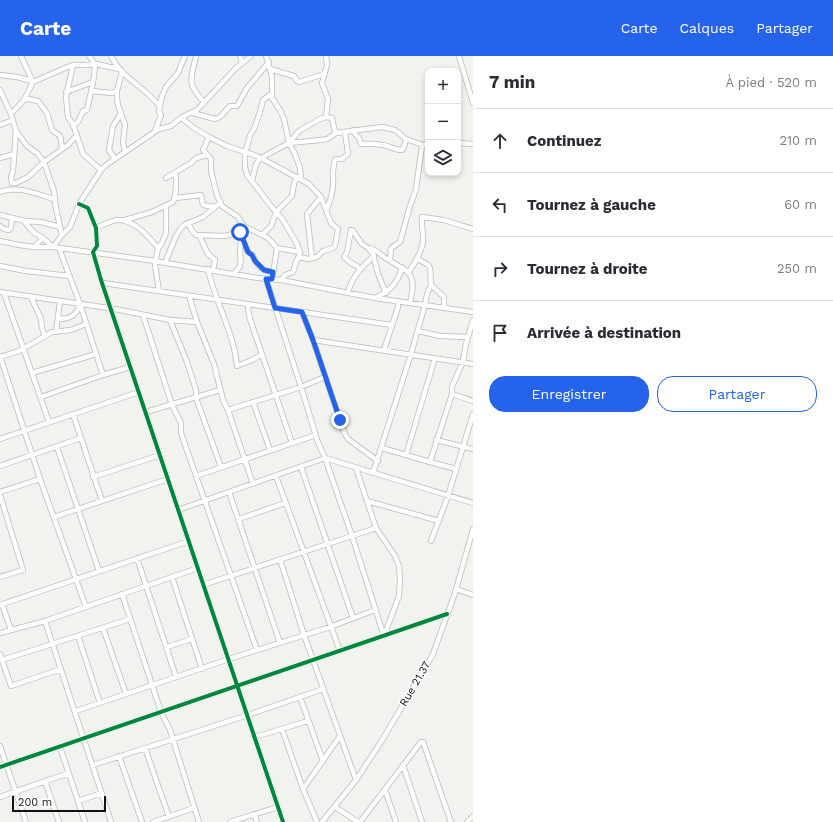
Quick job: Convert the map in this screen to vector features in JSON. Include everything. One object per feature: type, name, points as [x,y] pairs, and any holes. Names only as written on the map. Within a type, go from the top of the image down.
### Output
[{"type":"street","points":[[21,56],[32,82]]},
{"type":"street","points":[[111,56],[121,71],[154,98],[160,106]]},
{"type":"street","points":[[155,131],[160,116],[162,96],[166,87],[178,73],[185,56]]},
{"type":"street","points":[[196,56],[190,75],[198,95],[204,102]]},
{"type":"street","points":[[240,56],[242,64]]},
{"type":"street","points":[[53,247],[71,224],[79,204],[101,170],[106,165],[155,131],[171,126],[182,117],[197,110],[236,68],[251,56]]},
{"type":"street","points":[[262,235],[272,225],[273,219],[279,209],[292,196],[294,183],[299,178],[300,168],[289,143],[284,119],[280,110],[274,103],[271,94],[272,76],[266,56]]},
{"type":"street","points":[[326,56],[327,65],[322,83],[328,101],[326,117]]},
{"type":"street","points":[[460,56],[473,103]]},
{"type":"street","points":[[74,126],[78,122],[83,110],[87,110],[92,91],[95,64],[91,57]]},
{"type":"street","points":[[192,113],[215,119],[220,117],[230,106],[237,106],[247,88],[269,62]]},
{"type":"street","points":[[11,114],[24,100],[32,82],[49,74],[73,65],[95,64],[101,64],[121,71]]},
{"type":"street","points":[[73,65],[66,92],[68,117],[74,126],[83,154],[101,170]]},
{"type":"street","points":[[270,68],[294,76],[299,82],[324,74]]},
{"type":"street","points":[[121,71],[117,91],[118,105],[125,125],[123,142],[125,152]]},
{"type":"street","points":[[0,75],[17,77],[32,82]]},
{"type":"street","points":[[66,92],[93,82]]},
{"type":"street","points":[[92,91],[117,91]]},
{"type":"street","points":[[1,94],[11,114],[16,131],[13,171],[11,177],[12,183],[22,180],[62,150],[76,136]]},
{"type":"street","points":[[271,94],[263,100],[254,129],[251,133],[245,153],[245,171],[283,220],[294,238],[299,255],[293,272],[285,275],[280,280]]},
{"type":"street","points":[[24,100],[32,99],[39,102],[47,113],[52,130],[60,136],[62,140],[62,150]]},
{"type":"street","points":[[115,159],[109,150],[113,126],[121,114]]},
{"type":"street","points":[[182,117],[194,128],[209,137],[262,159],[309,184],[320,196],[331,223],[338,229],[335,246],[323,251],[317,257],[312,258],[277,248],[268,238],[244,226],[238,217],[220,203],[212,175],[211,160],[203,150],[209,137]]},
{"type":"street","points":[[252,181],[256,164],[268,154],[289,143],[302,129],[326,117],[332,118],[336,133]]},
{"type":"street","points":[[0,125],[13,120]]},
{"type":"street","points":[[289,143],[325,140],[336,133],[384,127],[396,131],[406,139],[423,145],[421,149],[416,189],[408,211],[400,242],[391,248],[390,260]]},
{"type":"street","points":[[353,130],[359,138],[361,144],[370,143],[402,150],[406,139]]},
{"type":"street","points":[[16,131],[27,146],[38,154],[44,162],[51,181],[62,235]]},
{"type":"street","points":[[326,211],[332,194],[334,176],[332,170],[335,159],[341,159],[348,154],[345,132]]},
{"type":"street","points":[[461,143],[473,144]]},
{"type":"street","points":[[0,158],[14,154]]},
{"type":"street","points":[[166,178],[191,163],[196,158],[207,155]]},
{"type":"street","points":[[96,228],[112,221],[142,216],[174,202],[177,178],[175,173]]},
{"type":"street","points":[[0,192],[7,189],[17,189],[54,199]]},
{"type":"street","points":[[175,198],[201,195],[203,205],[215,207]]},
{"type":"street","points":[[312,258],[307,214],[320,196]]},
{"type":"street","points":[[165,263],[178,232],[184,225],[203,217],[220,203]]},
{"type":"street","points":[[79,204],[88,208],[96,228],[97,246],[93,252]]},
{"type":"street","points":[[159,291],[155,272],[158,248],[162,244],[166,233],[166,206]]},
{"type":"street","points":[[0,215],[24,221],[41,222],[60,228]]},
{"type":"street","points":[[408,272],[417,260],[423,241],[421,222],[422,217],[444,220],[473,229]]},
{"type":"street","points":[[0,226],[9,230],[11,228],[12,218]]},
{"type":"street","points":[[125,220],[144,231],[158,248]]},
{"type":"street","points":[[24,221],[34,232],[53,247]]},
{"type":"street","points":[[188,223],[193,233],[199,235],[225,236],[240,232],[244,226]]},
{"type":"street","points":[[360,270],[358,266],[351,263],[344,257],[351,230],[362,244],[377,251],[383,257],[402,267],[408,272],[414,285],[410,303]]},
{"type":"street","points":[[240,232],[248,252],[252,255],[255,261],[264,270],[273,272]]},
{"type":"street","points":[[199,235],[208,254],[215,260],[211,269],[218,300],[235,352],[237,366],[262,354]]},
{"type":"street","points":[[34,247],[43,238]]},
{"type":"street","points":[[234,274],[239,268],[242,238]]},
{"type":"street","points":[[0,241],[34,247],[53,247],[211,269],[375,298],[473,312]]},
{"type":"street","points":[[59,248],[80,304],[103,375]]},
{"type":"street","points":[[277,248],[273,272],[269,279],[275,308],[384,636]]},
{"type":"street","points":[[368,248],[374,256],[378,274],[386,293]]},
{"type":"street","points":[[93,252],[130,367],[283,822]]},
{"type":"street","points":[[348,293],[349,286],[354,276],[374,256]]},
{"type":"street","points":[[374,473],[431,284],[432,270],[430,266],[425,262],[417,260]]},
{"type":"street","points":[[0,266],[26,271],[69,276]]},
{"type":"street","points":[[375,298],[386,293],[397,281],[402,267]]},
{"type":"street","points":[[103,283],[392,325]]},
{"type":"street","points":[[431,284],[444,297],[444,308]]},
{"type":"street","points":[[2,292],[170,320],[197,322]]},
{"type":"street","points":[[2,292],[24,348],[49,422]]},
{"type":"street","points":[[188,296],[214,364],[223,400],[228,410],[253,484]]},
{"type":"street","points":[[31,297],[41,319],[45,336]]},
{"type":"street","points":[[56,332],[60,301]]},
{"type":"street","points":[[384,350],[398,307],[398,301]]},
{"type":"street","points":[[58,317],[61,319],[70,318],[78,310],[80,304]]},
{"type":"street","points":[[249,304],[248,309],[250,319],[292,442]]},
{"type":"street","points":[[302,312],[344,432],[348,439],[378,461]]},
{"type":"street","points":[[143,315],[172,405],[180,423],[181,433],[204,501],[257,650]]},
{"type":"street","points":[[170,320],[187,362],[196,390],[196,398],[221,467]]},
{"type":"street","points":[[430,462],[452,394],[452,387],[462,362],[473,320]]},
{"type":"street","points":[[86,324],[74,329],[56,332],[45,336],[24,348],[0,357],[40,479],[86,607]]},
{"type":"street","points":[[418,331],[440,336],[468,337]]},
{"type":"street","points":[[313,340],[473,364]]},
{"type":"street","points":[[32,373],[96,354]]},
{"type":"street","points":[[406,455],[435,358]]},
{"type":"street","points":[[41,398],[103,375],[130,367]]},
{"type":"street","points":[[228,410],[301,387],[325,377]]},
{"type":"street","points":[[146,412],[220,390]]},
{"type":"street","points":[[0,439],[139,392]]},
{"type":"street","points":[[452,394],[473,401]]},
{"type":"street","points":[[253,402],[270,450]]},
{"type":"street","points":[[73,414],[102,501]]},
{"type":"street","points":[[431,541],[448,496],[473,414]]},
{"type":"street","points":[[196,476],[316,435]]},
{"type":"street","points":[[0,466],[33,456],[81,438]]},
{"type":"street","points":[[436,440],[473,449]]},
{"type":"street","points":[[57,447],[99,571]]},
{"type":"street","points":[[382,448],[456,469]]},
{"type":"street","points":[[94,477],[160,455]]},
{"type":"street","points":[[178,510],[325,458],[473,503]]},
{"type":"street","points":[[301,467],[353,618]]},
{"type":"street","points":[[356,468],[376,528],[399,566],[399,596],[384,636]]},
{"type":"street","points":[[276,476],[340,651]]},
{"type":"street","points":[[0,577],[23,570],[0,494],[40,479]]},
{"type":"street","points":[[54,517],[168,479]]},
{"type":"street","points":[[229,492],[280,643]]},
{"type":"street","points":[[367,501],[439,521]]},
{"type":"street","points":[[239,519],[286,503]]},
{"type":"street","points":[[203,585],[376,528]]},
{"type":"street","name":"Rue 21.37","points":[[322,822],[356,780],[382,742],[433,654],[456,589],[473,529]]},
{"type":"street","points":[[11,630],[1,605],[189,541]]},
{"type":"street","points":[[137,558],[176,677]]},
{"type":"street","points":[[280,559],[304,635],[356,780]]},
{"type":"street","points":[[0,633],[45,621],[198,568]]},
{"type":"street","points":[[172,577],[202,669]]},
{"type":"street","points":[[456,589],[473,595]]},
{"type":"street","points":[[122,594],[199,822]]},
{"type":"street","points":[[76,711],[228,659],[330,627],[375,610]]},
{"type":"street","points":[[0,768],[447,614]]},
{"type":"street","points":[[2,660],[53,645],[130,619]]},
{"type":"street","points":[[45,621],[85,738],[111,822]]},
{"type":"street","points":[[103,628],[126,694]]},
{"type":"street","points":[[78,636],[100,703]]},
{"type":"street","points":[[167,648],[192,639]]},
{"type":"street","points":[[0,654],[11,686],[61,669]]},
{"type":"street","points":[[93,765],[323,689]]},
{"type":"street","points":[[300,697],[323,761]]},
{"type":"street","points":[[255,737],[308,721]]},
{"type":"street","points":[[282,729],[317,822]]},
{"type":"street","points":[[304,789],[340,736]]},
{"type":"street","points":[[335,807],[359,822],[421,742],[423,742],[451,822]]},
{"type":"street","points":[[0,746],[26,822]]},
{"type":"street","points":[[60,747],[85,822]]},
{"type":"street","points":[[145,748],[169,817]]},
{"type":"street","points":[[119,756],[142,822]]},
{"type":"street","points":[[403,765],[422,822]]},
{"type":"street","points":[[0,797],[69,773]]},
{"type":"street","points":[[45,782],[59,822]]},
{"type":"street","points":[[385,790],[396,822]]},
{"type":"street","points":[[78,801],[102,793]]},
{"type":"street","points":[[153,822],[194,808]]},
{"type":"street","points":[[230,822],[278,808]]},
{"type":"street","points":[[254,814],[256,822]]},
{"type":"street","points":[[467,822],[473,816]]},
{"type":"cycle path","points":[[79,204],[88,208],[96,228],[97,246],[93,252],[101,280],[283,822]]},
{"type":"cycle path","points":[[0,767],[447,614]]},
{"type":"route","points":[[240,232],[248,252],[252,255],[255,261],[264,270],[273,272],[272,279],[266,279],[275,308],[302,312],[307,322],[340,420]]}]
